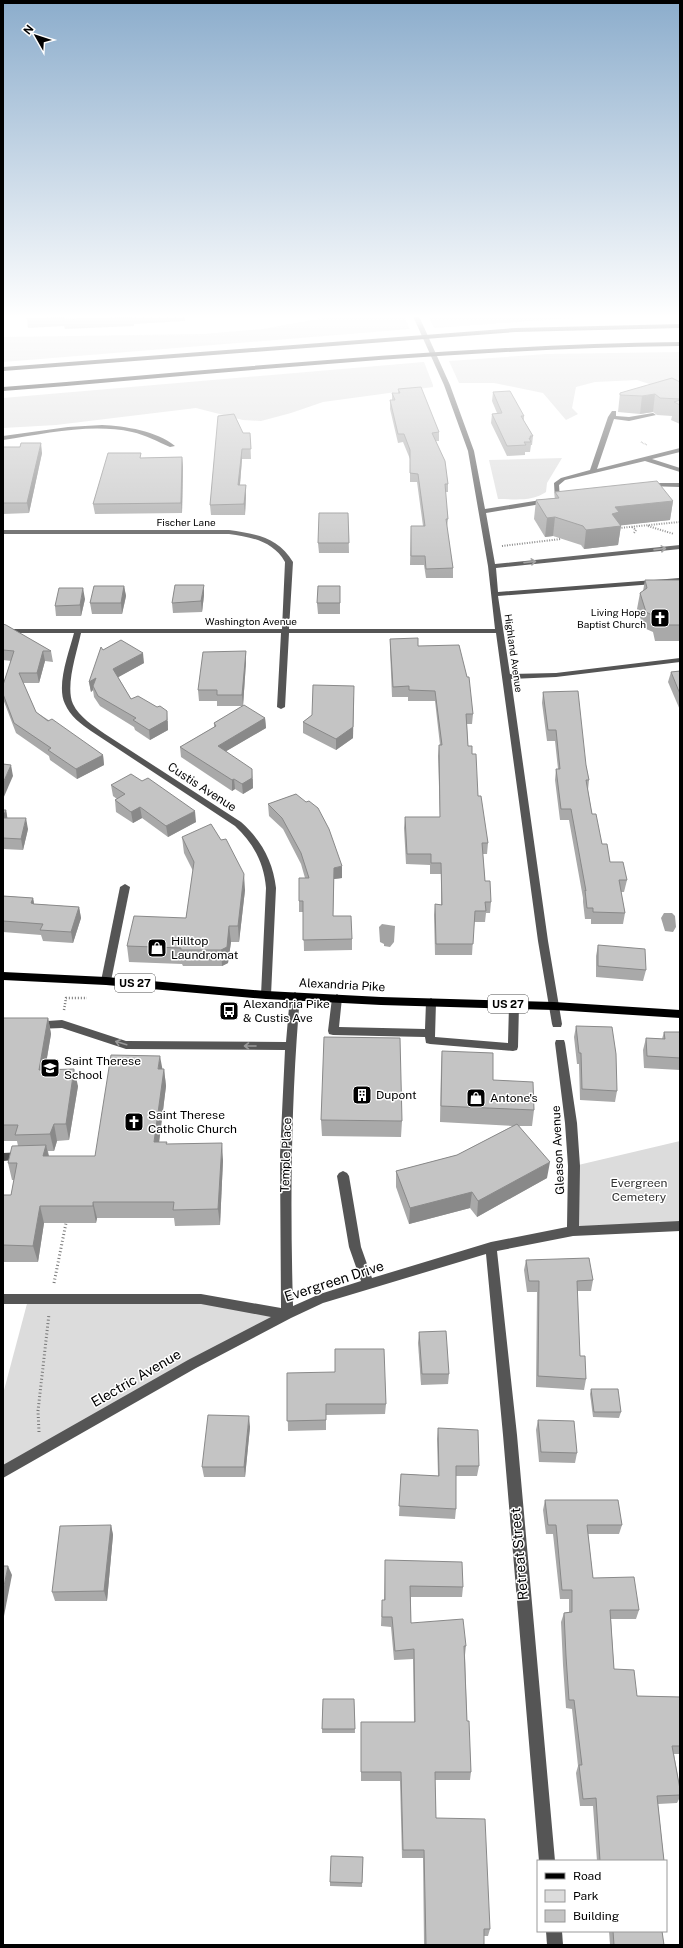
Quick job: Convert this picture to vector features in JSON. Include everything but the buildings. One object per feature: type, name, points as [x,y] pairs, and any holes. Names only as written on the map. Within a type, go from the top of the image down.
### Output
[{"type":"main road","name":"Alexandria Pike","points":[[3,976],[106,981],[266,995],[514,1004],[680,1014]]},
{"type":"street","name":"Highland Avenue","points":[[454,405],[471,451],[492,566],[494,594],[543,941],[554,1006]]},
{"type":"street","points":[[593,470],[612,414],[629,419],[653,415]]},
{"type":"street","points":[[3,438],[78,429],[116,427],[140,432],[172,446]]},
{"type":"street","points":[[482,512],[561,498],[556,484],[563,479],[593,470],[609,468],[678,450],[680,443]]},
{"type":"street","points":[[646,459],[680,470]]},
{"type":"street","points":[[642,486],[680,484]]},
{"type":"street","name":"Fischer Lane","points":[[3,532],[229,532],[256,537],[278,548],[285,554],[289,562],[281,707]]},
{"type":"street","points":[[492,566],[680,547]]},
{"type":"street","points":[[494,594],[544,591],[630,582],[680,580]]},
{"type":"street","name":"Washington Avenue","points":[[3,631],[500,631]]},
{"type":"street","name":"Custis Avenue","points":[[78,632],[67,687],[67,696],[72,708],[82,719],[108,739],[238,824],[252,838],[264,856],[271,888],[266,995]]},
{"type":"street","points":[[506,677],[550,676],[680,660]]},
{"type":"street","points":[[106,981],[125,887]]},
{"type":"street","name":"Temple Place","points":[[287,1314],[284,1211],[289,1046],[295,996]]},
{"type":"street","points":[[337,998],[333,1031],[430,1033]]},
{"type":"street","points":[[431,1002],[430,1040],[513,1046],[514,1004]]},
{"type":"street","points":[[554,1006],[557,1024]]},
{"type":"street","points":[[27,1025],[62,1024],[126,1045],[289,1046]]},
{"type":"street","name":"Gleason Avenue","points":[[560,1044],[571,1124],[574,1166],[573,1231]]},
{"type":"street","points":[[3,1157],[32,1156]]},
{"type":"street","points":[[342,1176],[355,1247],[368,1284]]},
{"type":"street","name":"Evergreen Drive","points":[[3,1299],[201,1299],[287,1314],[320,1299],[491,1247],[573,1231],[680,1226]]},
{"type":"street","name":"Retreat Street","points":[[491,1247],[494,1299],[510,1434],[519,1559],[547,1860]]},
{"type":"street","name":"Electric Avenue","points":[[3,1472],[192,1364],[287,1314]]},
{"type":"street","points":[[554,1932],[555,1945]]},
{"type":"path","points":[[614,528],[679,521]]},
{"type":"path","points":[[645,525],[679,535]]},
{"type":"path","points":[[632,527],[636,530],[634,533]]},
{"type":"path","points":[[502,546],[561,539]]},
{"type":"path","points":[[66,998],[87,998]]},
{"type":"path","points":[[40,1452],[38,1411],[51,1300],[66,1223]]},
{"type":"green space","points":[[3,405],[315,405],[261,421],[243,420],[196,408],[56,425],[3,428]]},
{"type":"green space","points":[[553,405],[573,405],[572,408],[578,414],[566,420]]},
{"type":"green space","points":[[562,458],[547,483],[546,492],[529,499],[498,499],[489,460]]},
{"type":"green space","name":"Evergreen Cemetery","points":[[680,1141],[680,1226],[573,1231],[574,1166]]},
{"type":"green space","points":[[201,1299],[287,1314],[3,1472],[3,1394],[28,1300]]},
{"type":"shaded area","points":[[664,913],[672,913],[675,916],[676,927],[673,932],[665,931],[661,918]]},
{"type":"shaded area","points":[[382,924],[395,926],[394,942],[390,947],[384,946],[384,944],[380,942],[379,927]]},
{"type":"place","name":"Living Hope Baptist Church","points":[[660,618]]},
{"type":"place","name":"Hilltop Laundromat","points":[[157,948]]},
{"type":"place","name":"Alexandria Pike & Custis Ave","points":[[229,1011]]},
{"type":"place","name":"Saint Therese School","points":[[50,1068]]},
{"type":"place","name":"Dupont","points":[[362,1095]]},
{"type":"place","name":"Antone's","points":[[476,1098]]},
{"type":"place","name":"Saint Therese Catholic Church","points":[[134,1122]]}]
